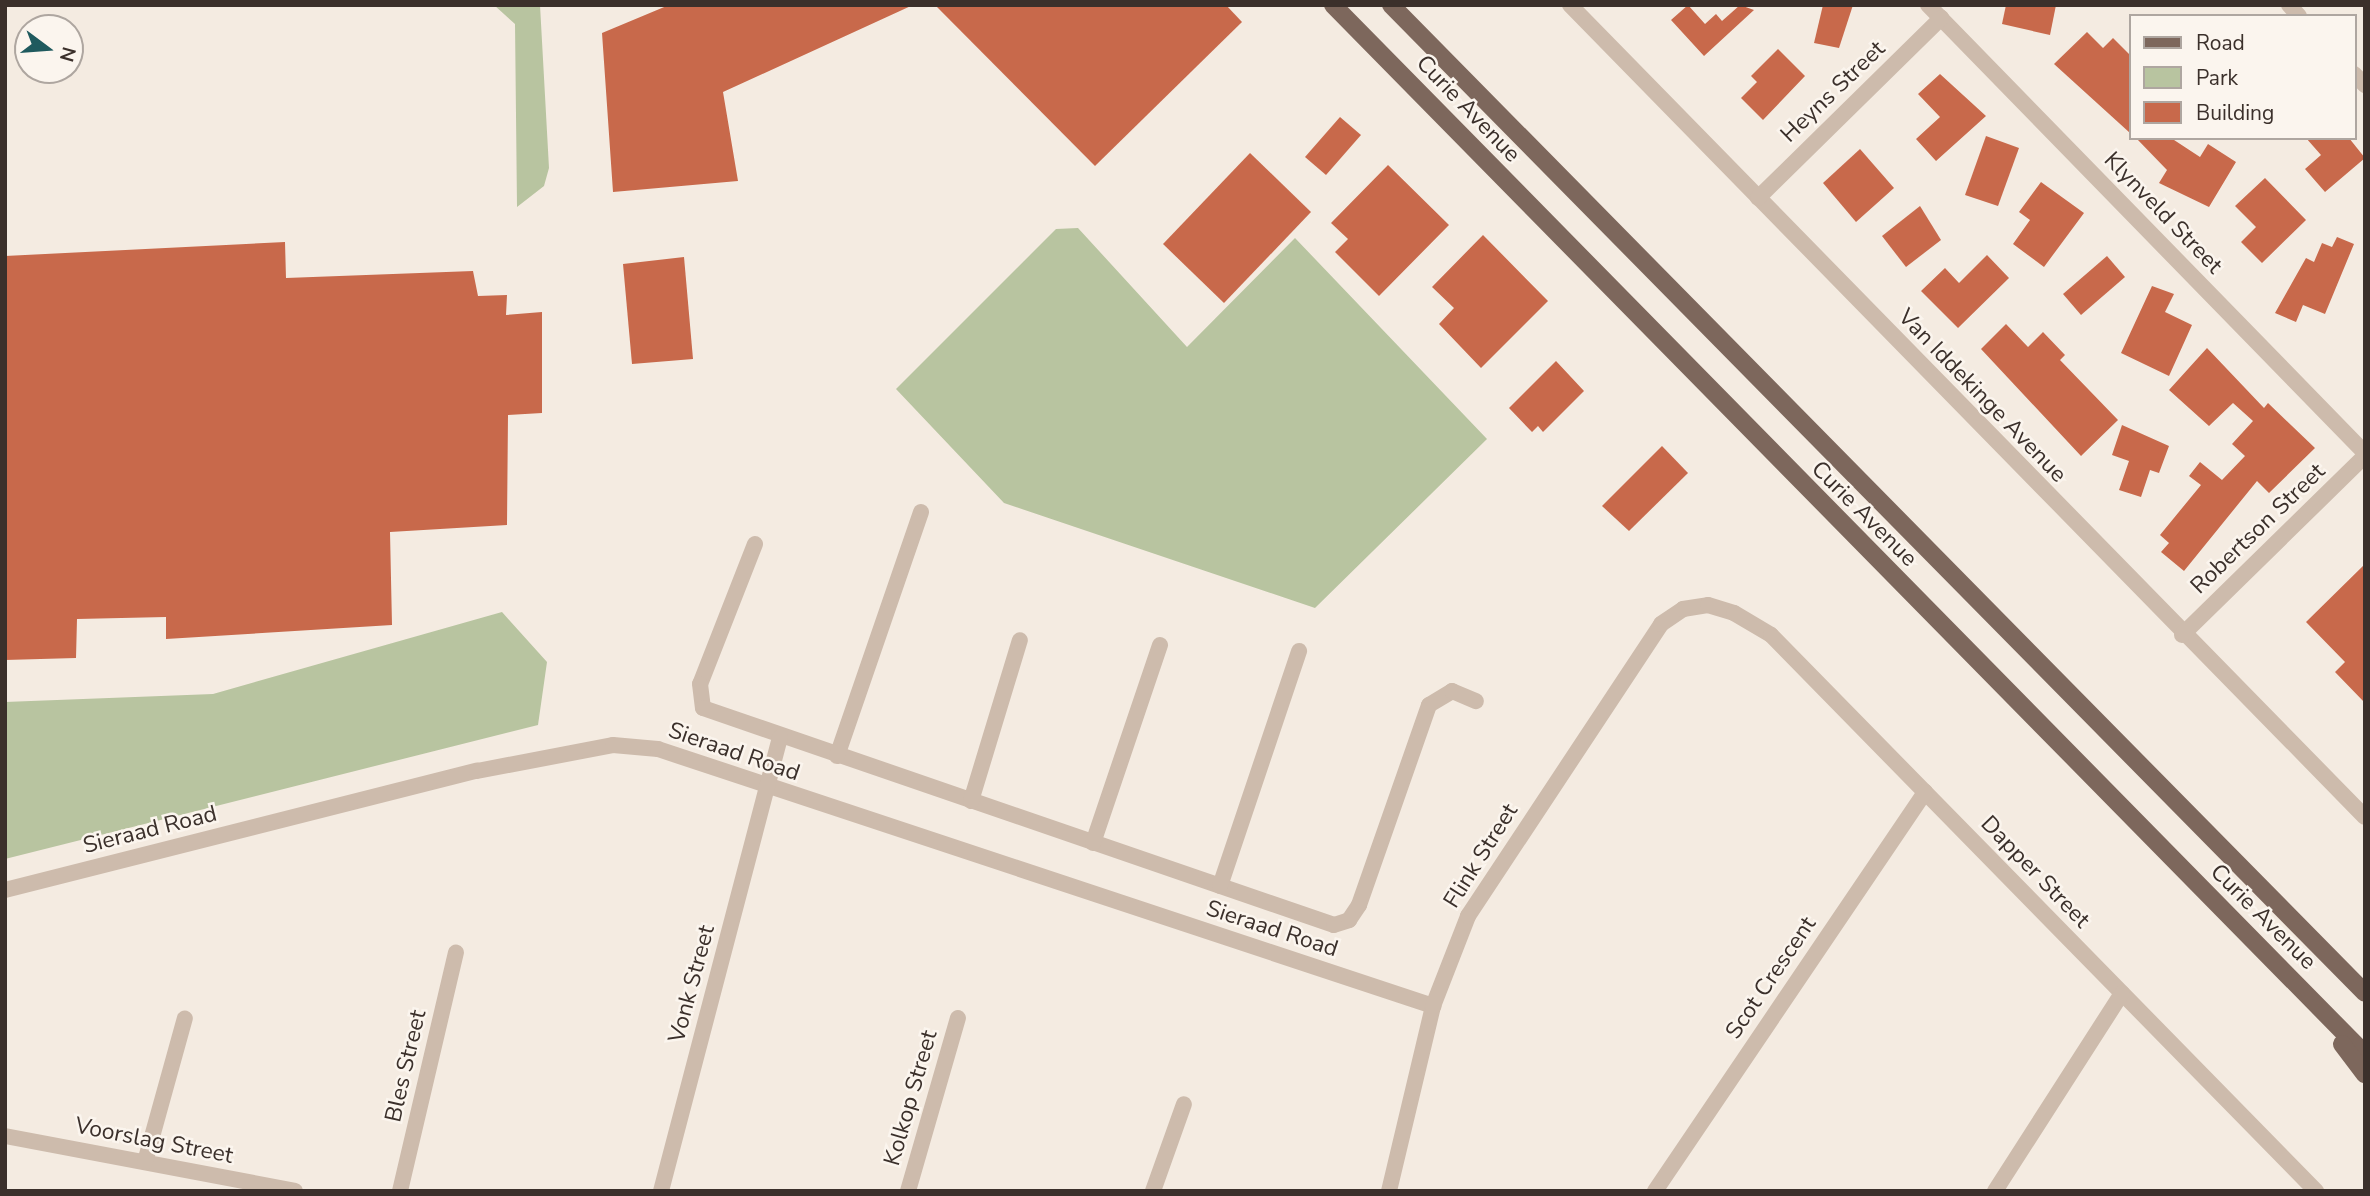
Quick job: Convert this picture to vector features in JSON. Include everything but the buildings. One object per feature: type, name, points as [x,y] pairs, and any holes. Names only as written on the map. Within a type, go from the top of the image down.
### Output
[{"type":"main road","name":"Curie Avenue","points":[[1333,5],[2365,1054]]},
{"type":"main road","name":"Curie Avenue","points":[[1391,5],[2365,993]]},
{"type":"main road","points":[[2292,980],[2365,1074]]},
{"type":"street","name":"Van Iddekinge Avenue","points":[[1570,5],[2182,635],[2365,817]]},
{"type":"street","name":"Klynveld Street","points":[[1928,5],[2365,455]]},
{"type":"street","name":"Heyns Street","points":[[1758,198],[1941,18]]},
{"type":"street","name":"Robertson Street","points":[[2182,635],[2365,455]]},
{"type":"street","points":[[837,756],[921,512]]},
{"type":"street","points":[[755,544],[706,667],[699,698],[714,714],[1334,925],[1349,920],[1359,905],[1429,705],[1452,691],[1476,701]]},
{"type":"street","name":"Dapper Street","points":[[1708,605],[1734,612],[1771,635],[2316,1191]]},
{"type":"street","name":"Flink Street","points":[[1389,1191],[1433,1006],[1468,916],[1661,624],[1683,609],[1708,605]]},
{"type":"street","points":[[971,801],[1020,640]]},
{"type":"street","points":[[1093,843],[1160,645]]},
{"type":"street","points":[[1220,886],[1299,651]]},
{"type":"street","name":"Vonk Street","points":[[662,1191],[780,737]]},
{"type":"street","name":"Sieraad Road","points":[[5,890],[576,749],[613,745],[658,749],[766,788],[1433,1006]]},
{"type":"street","name":"Scot Crescent","points":[[1655,1191],[1925,792]]},
{"type":"street","name":"Bles Street","points":[[400,1191],[456,952]]},
{"type":"street","points":[[1994,1191],[2122,993]]},
{"type":"street","points":[[145,1163],[185,1018]]},
{"type":"street","name":"Kolkop Street","points":[[908,1191],[958,1018]]},
{"type":"street","points":[[1153,1191],[1184,1104]]},
{"type":"street","name":"Voorslag Street","points":[[5,1136],[295,1191]]},
{"type":"green space","points":[[494,5],[540,5],[549,168],[544,186],[517,207],[515,24]]},
{"type":"green space","points":[[1078,228],[1187,347],[1295,238],[1487,439],[1315,608],[1004,503],[896,389],[1056,229]]},
{"type":"green space","points":[[502,612],[547,662],[538,725],[5,859],[5,702],[213,694]]}]
